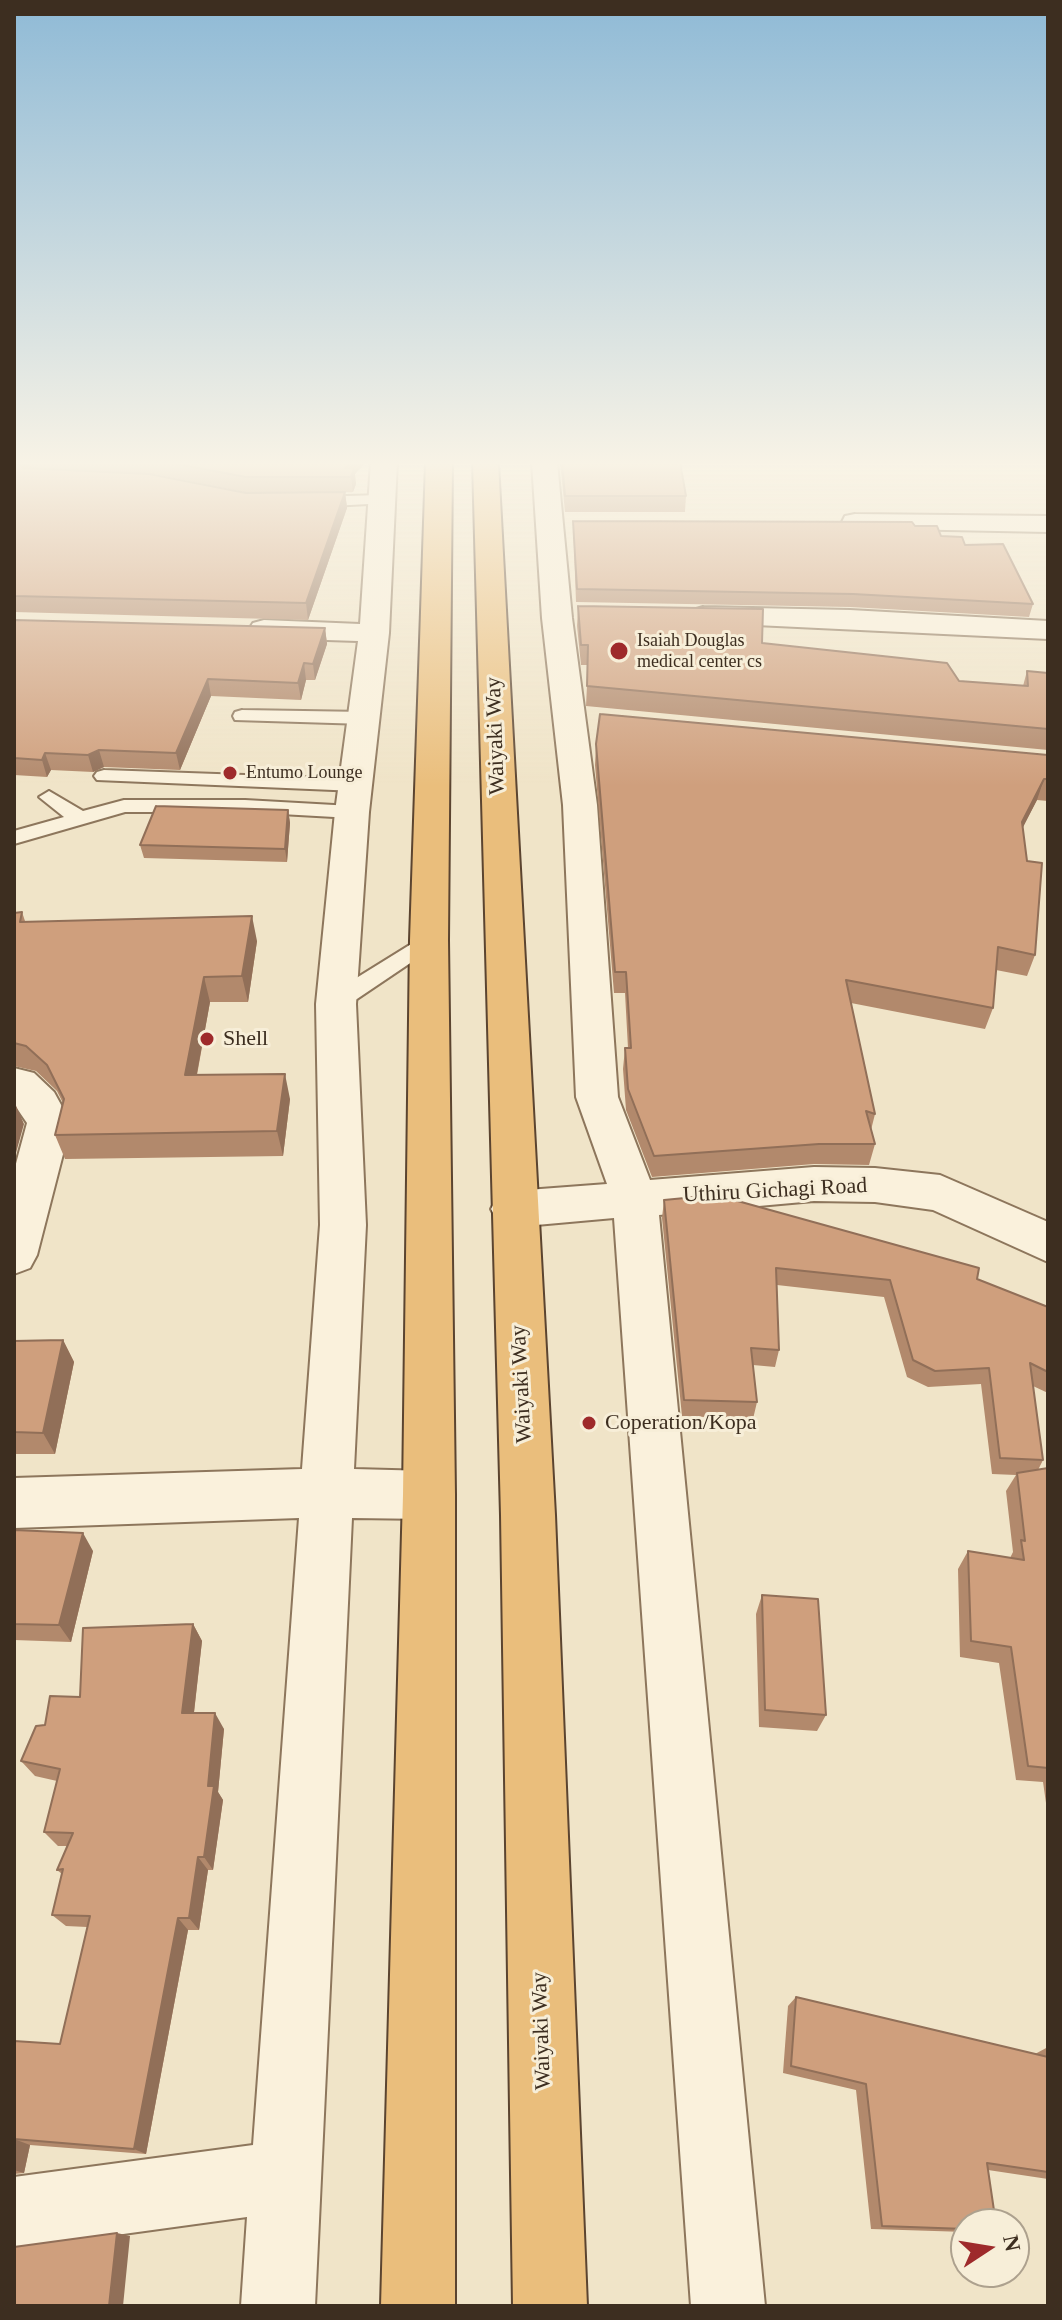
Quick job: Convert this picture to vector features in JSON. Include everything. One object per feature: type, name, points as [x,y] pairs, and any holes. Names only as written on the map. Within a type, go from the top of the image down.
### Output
[{"type":"highway","points":[[418,2306],[429,1495],[429,940],[437,570]]},
{"type":"highway","name":"Waiyaki Way","points":[[489,570],[528,1515],[550,2306]]},
{"type":"street","points":[[278,2306],[343,1225],[337,1001],[374,633],[377,570]]},
{"type":"street","points":[[568,570],[586,720],[580,805],[597,1097],[635,1200],[728,2306]]},
{"type":"street","points":[[680,616],[850,619],[1048,630]]},
{"type":"street","points":[[239,628],[374,633]]},
{"type":"street","points":[[14,1083],[39,1103],[49,1123],[14,1255]]},
{"type":"street","name":"Uthiru Gichagi Road","points":[[514,1209],[814,1184],[875,1185],[940,1193],[1048,1243]]},
{"type":"street","points":[[14,1503],[327,1493],[429,1495]]},
{"type":"street","points":[[14,2213],[285,2176]]},
{"type":"lane","points":[[242,716],[365,718]]},
{"type":"lane","points":[[104,776],[355,798]]},
{"type":"lane","points":[[49,797],[79,818]]},
{"type":"lane","points":[[14,838],[124,806],[355,798]]},
{"type":"lane","points":[[337,1001],[429,940]]},
{"type":"building","points":[[14,570],[318,570],[306,603],[14,596]]},
{"type":"building","points":[[576,570],[1016,570],[1033,604],[853,594],[577,589]]},
{"type":"building","points":[[578,606],[763,609],[762,643],[947,663],[959,681],[1028,686],[1027,671],[1048,673],[1048,729],[587,686],[588,645],[581,645]]},
{"type":"building","points":[[14,620],[325,628],[313,664],[304,663],[298,683],[208,679],[176,753],[99,750],[88,755],[45,753],[42,760],[14,758]]},
{"type":"building","points":[[600,714],[1048,755],[1048,779],[1044,779],[1022,822],[1027,861],[1042,863],[1035,955],[998,947],[993,1008],[846,980],[875,1114],[866,1111],[875,1144],[819,1144],[654,1156],[628,1089],[625,1048],[631,1048],[626,972],[615,972],[596,744]]},
{"type":"building","points":[[156,806],[288,810],[285,849],[140,845]]},
{"type":"building","points":[[22,912],[20,922],[252,916],[242,976],[204,977],[185,1075],[285,1074],[277,1131],[55,1135],[64,1099],[47,1065],[26,1046],[14,1043],[14,913]]},
{"type":"building","points":[[716,1195],[979,1268],[977,1279],[1048,1307],[1048,1372],[1030,1363],[1043,1460],[1000,1458],[989,1368],[935,1371],[913,1360],[890,1280],[776,1268],[779,1350],[751,1348],[757,1402],[684,1400],[664,1200]]},
{"type":"building","points":[[63,1340],[43,1433],[14,1432],[14,1341]]},
{"type":"building","points":[[1048,1468],[1048,1768],[1028,1766],[1011,1647],[971,1641],[968,1551],[1024,1560],[1021,1540],[1025,1541],[1017,1473]]},
{"type":"building","points":[[14,1530],[83,1533],[59,1625],[14,1624]]},
{"type":"building","points":[[762,1595],[818,1599],[826,1715],[765,1710]]},
{"type":"building","points":[[193,1624],[182,1713],[215,1713],[208,1786],[214,1786],[204,1857],[198,1857],[189,1918],[178,1918],[134,2149],[14,2139],[14,2041],[60,2044],[90,1916],[52,1915],[63,1869],[57,1870],[73,1833],[44,1832],[60,1769],[21,1761],[36,1726],[45,1725],[50,1696],[80,1697],[83,1628]]},
{"type":"building","points":[[796,1997],[1048,2057],[1048,2172],[987,2163],[994,2208],[950,2208],[950,2228],[882,2226],[866,2084],[791,2066]]},
{"type":"building","points":[[117,2233],[109,2306],[14,2306],[14,2247]]},
{"type":"place","name":"Isaiah Douglas medical center cs","points":[[619,651]]},
{"type":"place","name":"Entumo Lounge","points":[[230,773]]},
{"type":"place","name":"Shell","points":[[207,1039]]},
{"type":"place","name":"Coperation/Kopa","points":[[589,1423]]}]
